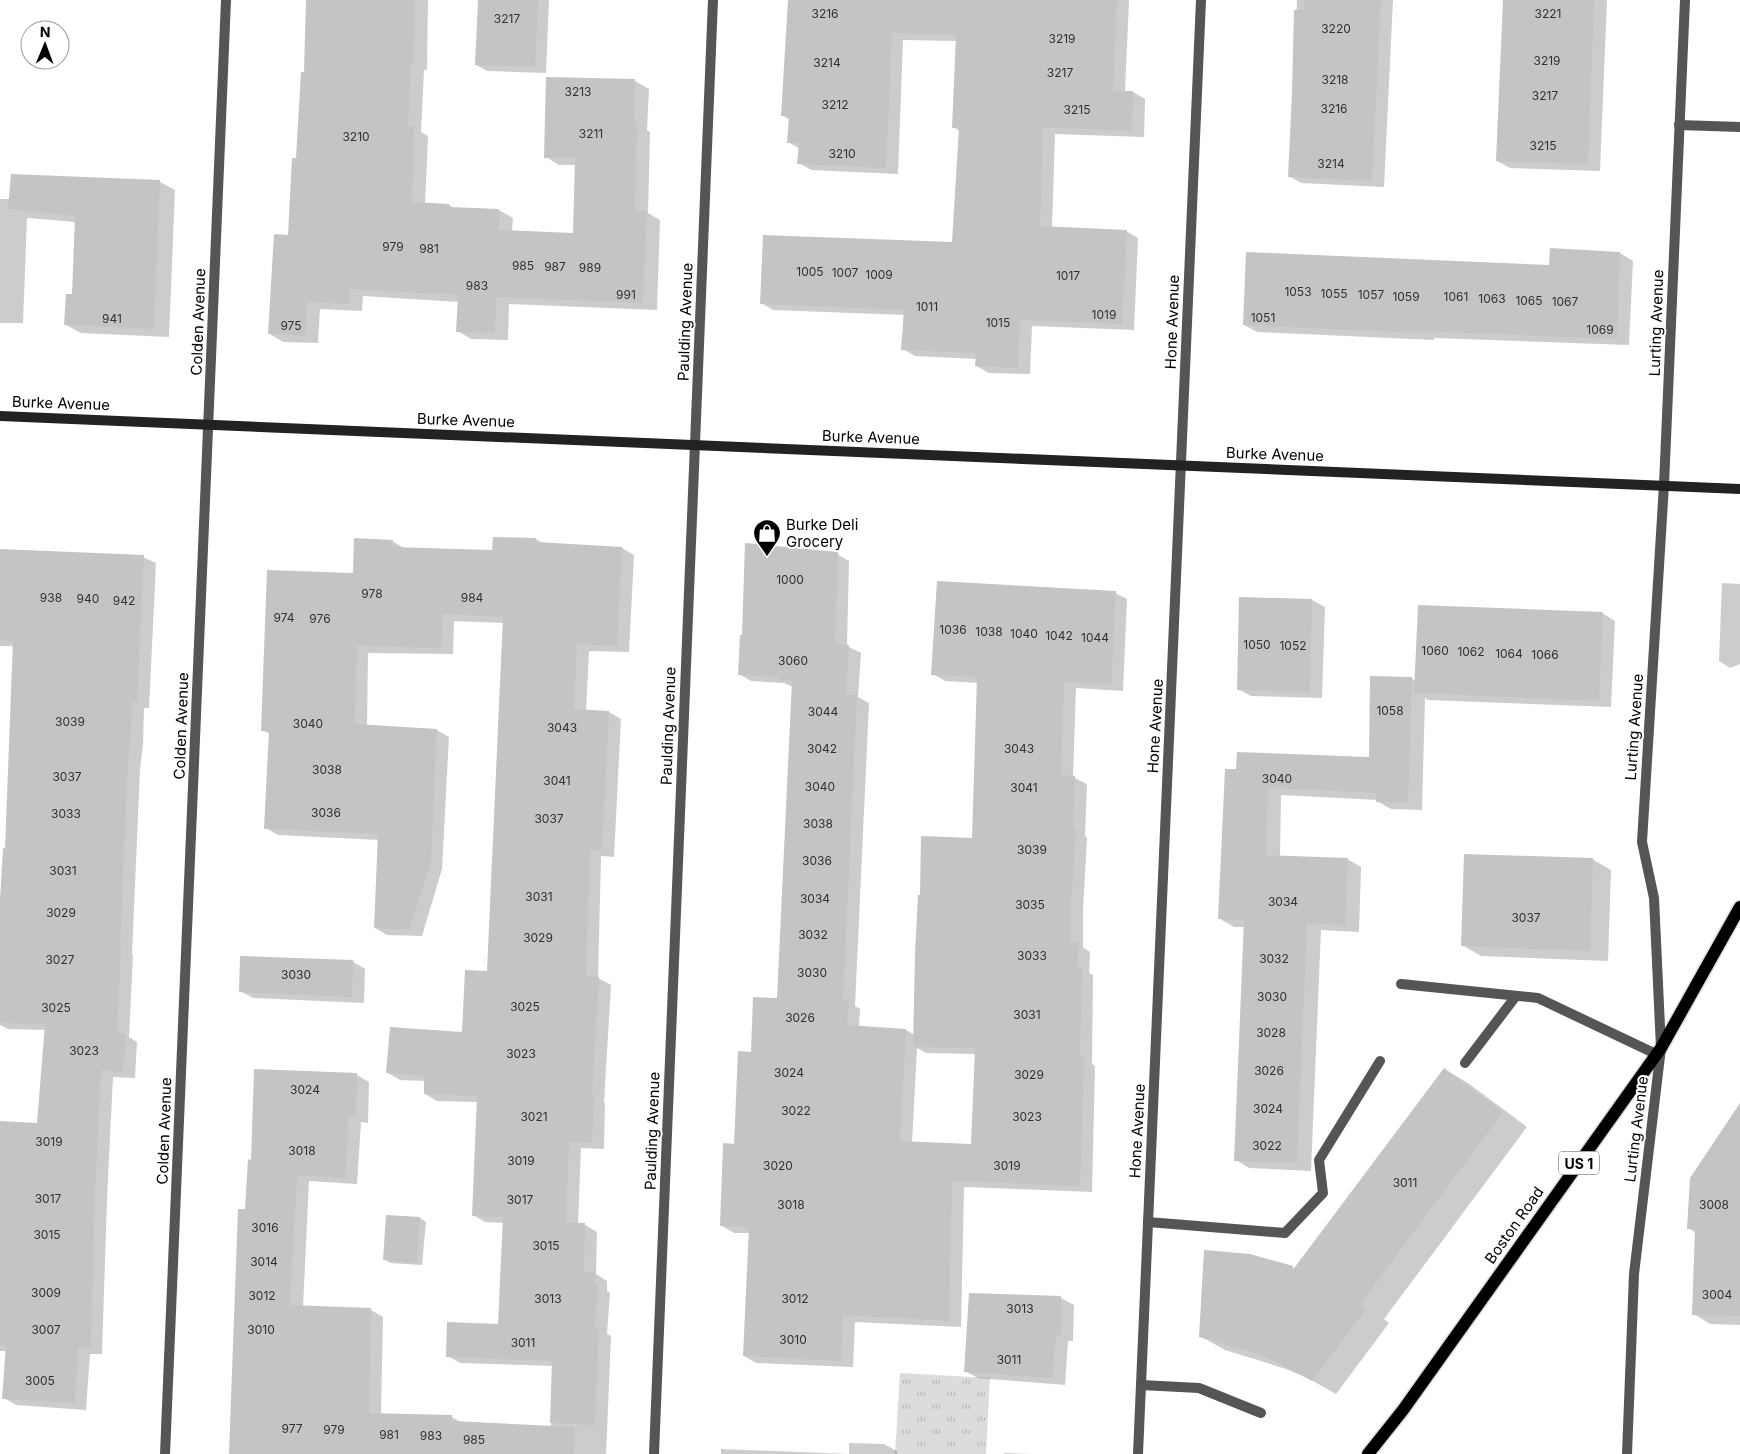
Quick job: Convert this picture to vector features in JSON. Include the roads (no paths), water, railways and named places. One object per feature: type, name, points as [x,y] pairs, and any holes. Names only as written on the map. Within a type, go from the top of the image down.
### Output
[{"type":"main road","name":"Burke Avenue","points":[[0,416],[1740,489]]},
{"type":"main road","name":"Boston Road","points":[[1368,1454],[1403,1410],[1659,1051],[1740,907]]},
{"type":"street","name":"Colden Avenue","points":[[165,1454],[226,0]]},
{"type":"street","name":"Paulding Avenue","points":[[654,1454],[713,0]]},
{"type":"street","name":"Hone Avenue","points":[[1138,1454],[1200,0]]},
{"type":"street","name":"Lurting Avenue","points":[[1627,1454],[1634,1274],[1659,1051],[1654,898],[1642,842],[1664,485],[1684,0]]},
{"type":"street","points":[[1678,125],[1740,127]]},
{"type":"street","points":[[1401,984],[1538,998],[1659,1051]]},
{"type":"street","points":[[1465,1063],[1516,996]]},
{"type":"street","points":[[1148,1222],[1285,1233],[1323,1193],[1319,1160],[1380,1061]]},
{"type":"street","points":[[1141,1384],[1199,1388],[1261,1412]]},
{"type":"place","name":"Burke Deli Grocery","points":[[767,557]]}]
